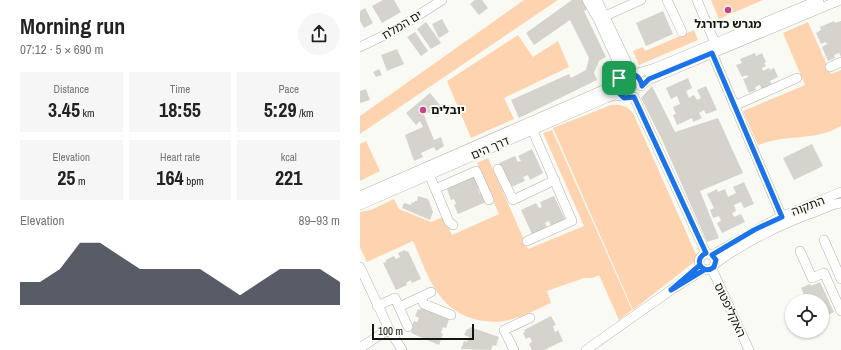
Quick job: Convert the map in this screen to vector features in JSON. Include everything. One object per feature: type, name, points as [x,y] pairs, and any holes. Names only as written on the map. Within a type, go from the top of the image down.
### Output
[{"type":"street","name":"ים המלח","points":[[360,47],[398,30],[442,0]]},
{"type":"street","points":[[587,0],[598,19],[619,65],[620,71],[616,89],[621,96],[626,98],[634,97],[639,94],[642,86],[649,79],[840,0]]},
{"type":"street","points":[[597,0],[633,74],[639,79],[642,86]]},
{"type":"street","points":[[605,16],[641,0]]},
{"type":"street","points":[[667,0],[682,32]]},
{"type":"street","points":[[697,0],[715,43]]},
{"type":"street","points":[[618,80],[624,74],[633,74],[654,68],[819,0]]},
{"type":"street","points":[[712,53],[782,217]]},
{"type":"street","points":[[830,67],[841,62]]},
{"type":"street","points":[[734,106],[797,78]]},
{"type":"street","name":"דרך הים","points":[[360,196],[603,90],[618,80]]},
{"type":"street","name":"דרך הים","points":[[360,205],[606,98],[621,96]]},
{"type":"street","name":"האקליפטוס","points":[[634,97],[749,350]]},
{"type":"street","points":[[527,241],[572,221],[532,129]]},
{"type":"street","points":[[498,168],[513,200],[555,180]]},
{"type":"street","points":[[435,189],[476,171],[489,200]]},
{"type":"street","points":[[429,174],[449,222],[453,225]]},
{"type":"street","name":"התקוה","points":[[708,262],[754,230],[841,192]]},
{"type":"street","name":"התקוה","points":[[708,262],[781,226],[841,203]]},
{"type":"street","points":[[824,240],[841,279]]},
{"type":"street","points":[[800,251],[812,278],[824,273],[841,311]]},
{"type":"street","points":[[586,350],[708,262]]},
{"type":"street","points":[[360,268],[377,306],[402,350]]},
{"type":"street","points":[[399,307],[431,292]]},
{"type":"street","points":[[421,297],[424,304],[451,315]]},
{"type":"street","points":[[377,306],[395,298],[408,327]]},
{"type":"street","points":[[514,350],[504,330],[530,318]]},
{"type":"street","points":[[360,348],[389,329]]},
{"type":"shaded area","points":[[524,0],[558,0],[360,134],[360,116]]},
{"type":"shaded area","name":"מגרש כדורגל","points":[[711,0],[763,0],[719,19]]},
{"type":"shaded area","points":[[808,22],[831,74],[841,70],[841,126],[818,135],[769,141],[758,145],[743,111],[805,85],[783,33]]},
{"type":"shaded area","points":[[694,30],[698,40],[639,65],[633,51],[643,47],[645,51]]},
{"type":"shaded area","points":[[518,35],[533,57],[558,41],[569,67],[504,98],[514,119],[471,138],[447,81]]},
{"type":"shaded area","points":[[611,105],[624,106],[633,113],[698,259],[633,310],[553,128]]},
{"type":"shaded area","points":[[552,130],[632,310],[619,320],[599,275],[593,278],[584,278],[547,291],[551,303],[527,314],[500,322],[491,322],[478,320],[464,315],[453,309],[443,300],[429,279],[413,241],[367,262],[360,247],[360,212],[371,210],[394,199],[399,209],[431,222],[443,217],[452,235],[499,214],[477,163],[488,158],[528,249],[584,226],[543,133]]},
{"type":"shaded area","points":[[366,141],[380,171],[360,181],[360,144]]},
{"type":"building","points":[[383,0],[394,0],[401,12],[382,23],[372,6]]},
{"type":"building","points":[[475,0],[482,0],[488,8],[479,15],[470,4]]},
{"type":"building","points":[[572,0],[584,0],[589,8],[584,11],[606,57],[599,61],[594,73],[597,80],[519,118],[511,100],[569,74],[571,78],[586,70],[589,58],[570,20],[534,45],[526,33]]},
{"type":"building","points":[[365,8],[373,23],[364,28],[360,21],[360,11]]},
{"type":"building","points":[[663,11],[673,34],[646,46],[636,23]]},
{"type":"building","points":[[442,19],[449,32],[439,38],[432,24]]},
{"type":"building","points":[[834,21],[835,23],[841,21],[841,57],[839,53],[834,55],[835,58],[828,61],[822,47],[827,44],[826,42],[821,44],[816,33],[821,30],[820,27]]},
{"type":"building","points":[[426,22],[441,43],[431,49],[417,29]]},
{"type":"building","points":[[415,32],[428,51],[421,56],[407,37]]},
{"type":"building","points":[[397,49],[404,64],[387,71],[381,55]]},
{"type":"building","points":[[755,53],[756,56],[762,53],[766,62],[764,63],[766,66],[762,68],[763,71],[769,68],[770,70],[774,68],[778,77],[770,81],[772,85],[762,90],[760,85],[755,87],[756,90],[749,93],[743,79],[748,77],[747,75],[742,77],[736,65],[742,63],[740,59]]},
{"type":"building","points":[[379,69],[382,75],[376,77],[373,72]]},
{"type":"building","points":[[688,78],[692,88],[686,91],[689,98],[694,95],[697,100],[701,98],[697,90],[706,86],[717,110],[706,114],[704,110],[699,113],[702,118],[693,122],[692,118],[677,125],[673,115],[676,114],[673,107],[680,104],[677,96],[671,99],[666,88]]},
{"type":"building","points":[[652,86],[675,132],[718,118],[743,173],[700,191],[719,238],[707,242],[663,142],[641,98]]},
{"type":"building","points":[[366,89],[370,100],[360,103],[360,91]]},
{"type":"building","points":[[430,93],[444,110],[437,117],[433,112],[431,114],[428,112],[424,115],[434,140],[441,137],[444,146],[436,151],[434,147],[421,153],[423,157],[414,161],[405,135],[423,127],[420,121],[416,125],[406,113]]},
{"type":"building","points":[[812,144],[823,166],[794,180],[783,158]]},
{"type":"building","points":[[532,149],[543,173],[530,180],[528,175],[523,177],[525,181],[511,187],[499,163],[515,156],[518,162],[521,161],[518,156]]},
{"type":"building","points":[[475,176],[480,188],[478,189],[480,194],[482,193],[486,202],[458,214],[454,205],[456,204],[454,199],[451,200],[447,189]]},
{"type":"building","points":[[744,182],[754,204],[744,208],[741,202],[734,205],[736,211],[732,213],[734,217],[741,214],[745,222],[722,233],[717,223],[721,221],[719,216],[713,218],[710,210],[714,208],[707,194],[717,189],[718,192],[725,189],[728,197],[736,193],[733,187]]},
{"type":"building","points":[[418,196],[428,199],[433,212],[430,220],[402,208],[404,203],[411,205],[412,202],[414,203],[417,201]]},
{"type":"building","points":[[554,196],[565,219],[551,226],[549,221],[545,223],[547,227],[532,234],[521,210],[536,203],[539,208],[542,207],[540,202]]},
{"type":"building","points":[[405,250],[406,252],[408,251],[421,279],[412,283],[411,280],[406,283],[407,285],[396,290],[383,263],[394,256],[396,259],[400,257],[398,253]]},
{"type":"building","points":[[820,282],[826,294],[804,294],[801,288],[810,284],[811,286]]},
{"type":"building","points":[[829,301],[834,312],[829,314]]},
{"type":"building","points":[[421,308],[449,319],[446,328],[443,327],[441,333],[443,334],[439,345],[411,333],[412,330],[410,330],[414,321],[417,322],[419,318],[415,316],[418,309],[420,310]]},
{"type":"building","points":[[551,316],[556,325],[553,326],[555,332],[558,330],[563,341],[544,350],[532,350],[529,344],[532,342],[530,337],[526,339],[523,333],[525,332],[524,330]]},
{"type":"building","points":[[470,327],[499,337],[496,346],[493,345],[491,350],[461,349],[464,341],[467,342],[469,337],[464,335]]},
{"type":"place","name":"מגרש כדורגל","points":[[728,10]]},
{"type":"place","name":"יובלים","points":[[423,110]]},
{"type":"route","points":[[619,78],[616,83],[617,91],[624,98],[634,97],[706,253],[703,254],[699,260],[699,263],[704,270],[671,290],[700,265],[704,270],[712,269],[716,263],[716,260],[712,255],[754,230],[782,217],[712,53],[649,79],[642,86],[637,76],[633,74],[625,74],[619,78]]}]
